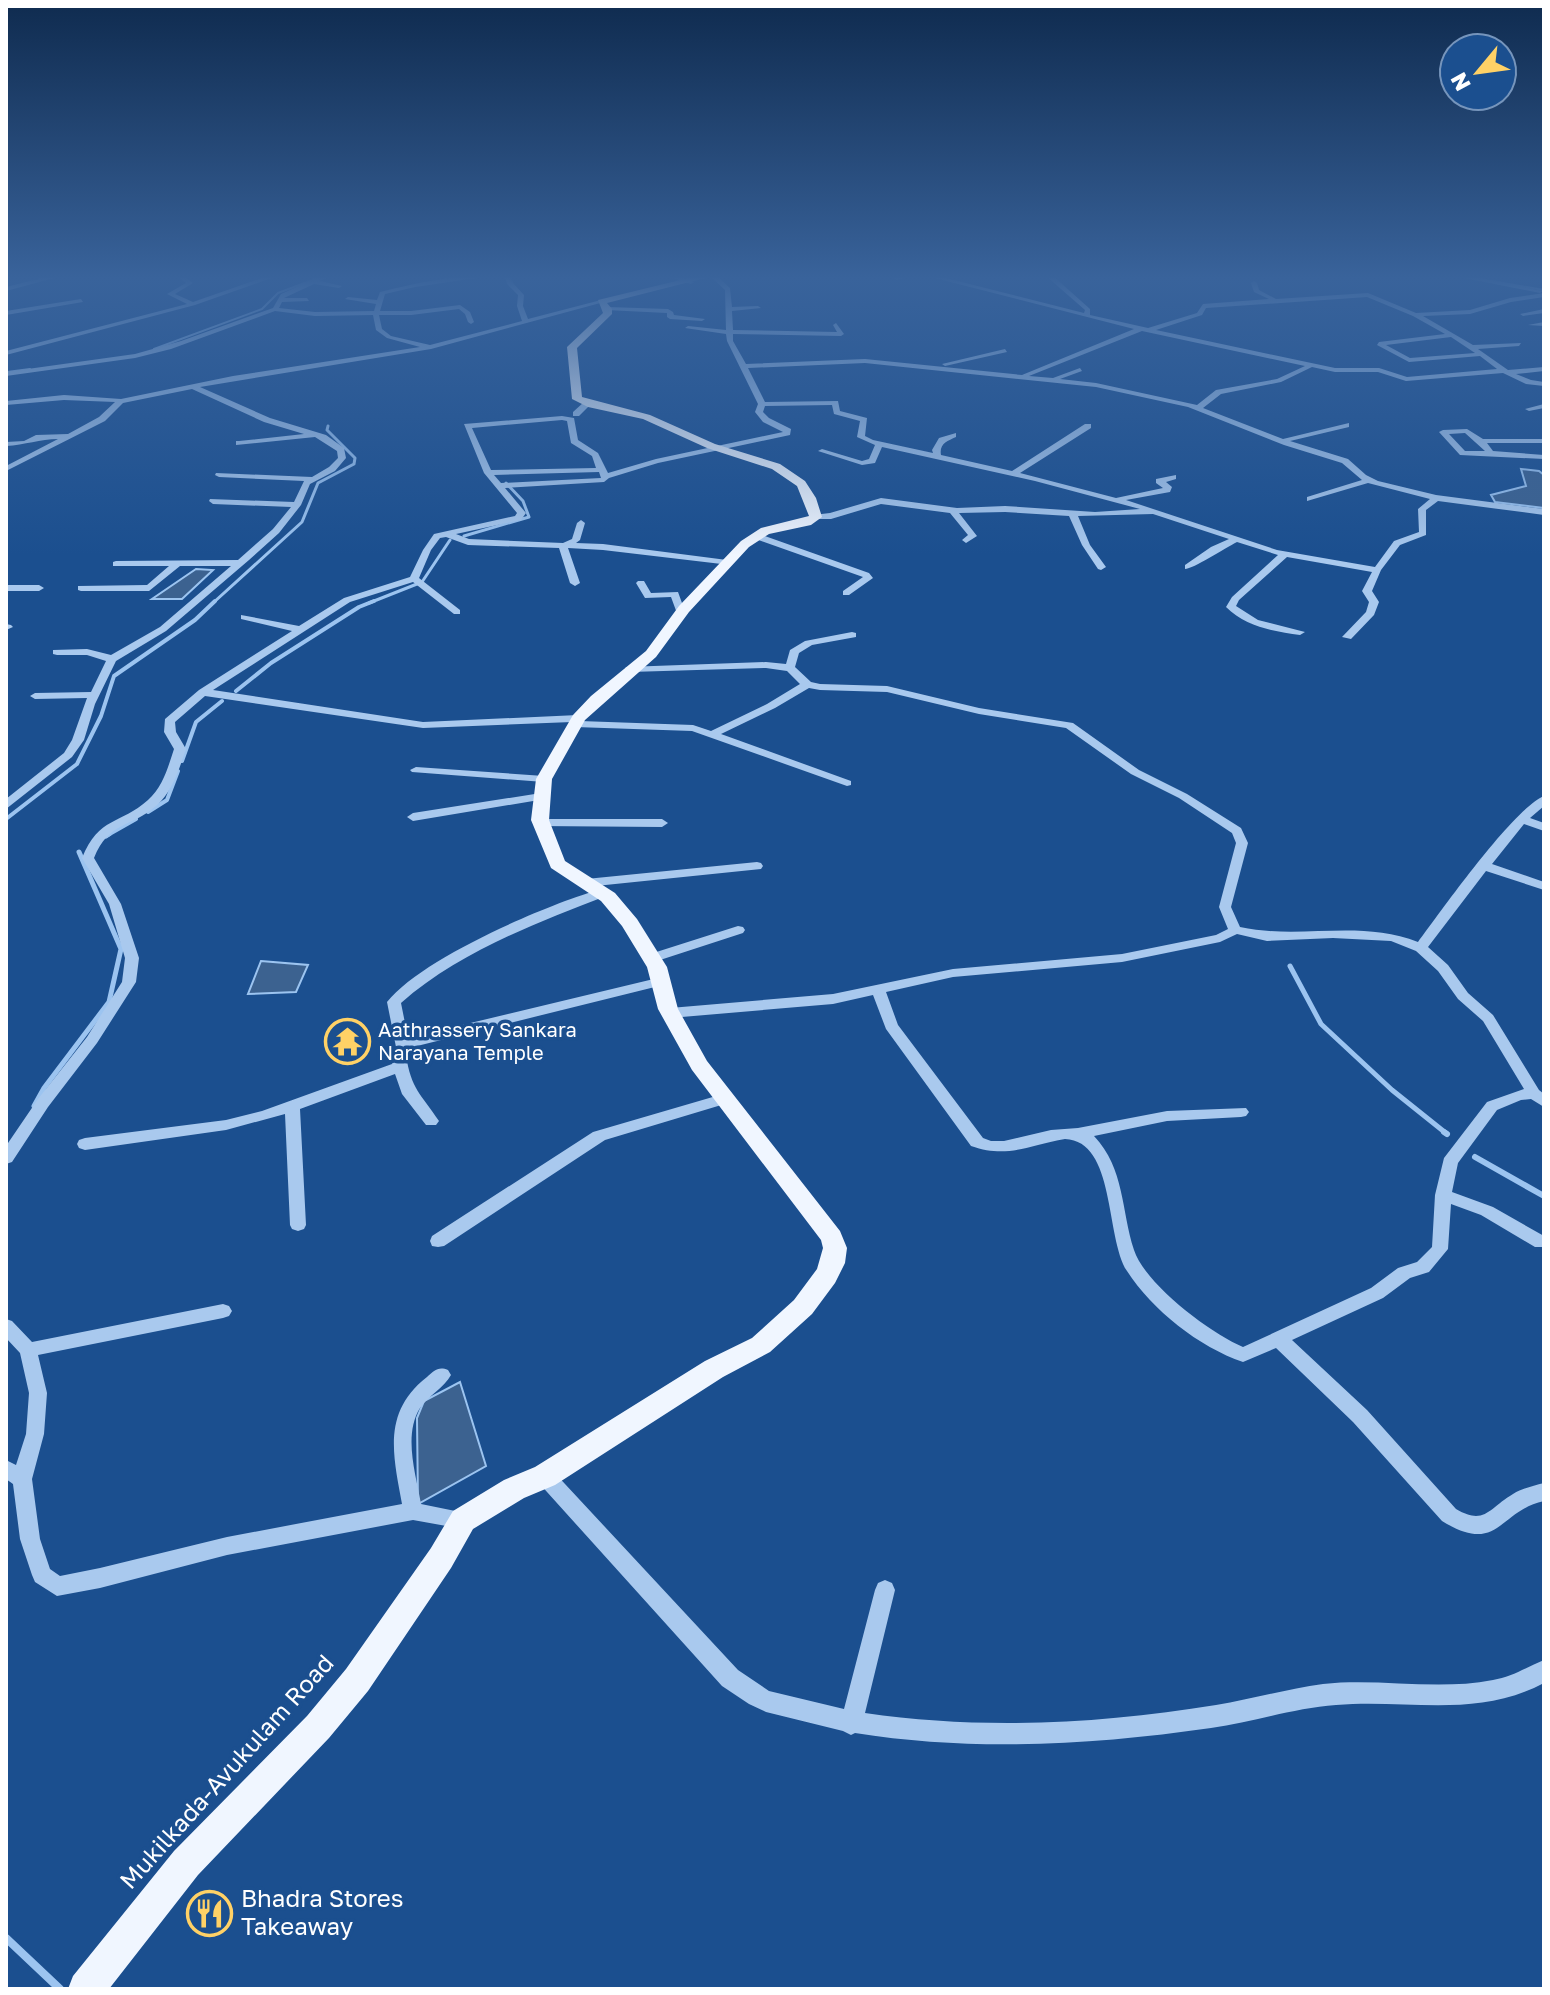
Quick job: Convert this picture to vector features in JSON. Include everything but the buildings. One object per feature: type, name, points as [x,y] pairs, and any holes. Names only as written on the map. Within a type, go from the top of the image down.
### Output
[{"type":"main road","points":[[463,1520],[514,1489],[545,1476],[714,1369],[761,1345],[803,1307],[833,1263],[835,1248],[832,1237],[699,1065],[670,1013],[652,958],[630,923],[593,888],[557,864],[541,823],[542,788],[577,721],[630,669],[651,654],[681,614],[756,536],[816,517],[814,500],[802,483],[767,461],[720,449],[640,415],[582,409],[577,399],[574,368]]},
{"type":"main road","name":"Mukilkada-Avukulam Road","points":[[93,1979],[186,1863],[318,1727],[441,1558],[463,1520]]},
{"type":"street","points":[[6,374],[45,368]]},
{"type":"street","points":[[278,373],[279,368]]},
{"type":"street","points":[[6,403],[38,398],[93,397],[121,401],[233,378],[307,368]]},
{"type":"street","points":[[488,473],[603,473],[787,433],[759,412],[762,404],[745,368]]},
{"type":"street","points":[[947,368],[1052,379],[1162,397],[1199,407],[1282,441],[1345,461],[1369,480],[1436,498],[1544,512]]},
{"type":"street","points":[[998,374],[1015,368]]},
{"type":"street","points":[[1019,376],[1040,368]]},
{"type":"street","points":[[1199,407],[1219,392],[1279,381],[1305,368]]},
{"type":"street","points":[[1328,368],[1379,370],[1406,379],[1544,369]]},
{"type":"street","points":[[1502,368],[1544,391]]},
{"type":"street","points":[[1052,379],[1080,370]]},
{"type":"street","points":[[1534,384],[1544,384]]},
{"type":"street","points":[[194,387],[267,420],[317,434],[341,450],[342,458],[332,469],[312,479],[219,475]]},
{"type":"street","points":[[6,469],[75,436],[102,419],[121,401]]},
{"type":"street","points":[[762,404],[835,403],[837,412],[842,415],[864,420],[861,437],[879,444],[1114,500],[1285,554],[1377,570]]},
{"type":"street","points":[[1529,409],[1544,406]]},
{"type":"street","points":[[6,1158],[43,1103],[92,1040],[129,982],[132,958],[115,904],[88,858],[93,841],[111,825],[145,808],[159,797],[180,749],[170,732],[169,721],[203,692],[347,600],[414,579],[432,541],[445,533],[518,518],[522,513],[488,473],[467,426],[562,418],[571,420],[574,441],[595,455],[604,480],[500,486]]},
{"type":"street","points":[[1282,441],[1346,425]]},
{"type":"street","points":[[1013,474],[1088,426]]},
{"type":"street","points":[[1491,453],[1467,431],[1443,432],[1463,453],[1544,457]]},
{"type":"street","points":[[239,443],[317,434]]},
{"type":"street","points":[[937,457],[936,450],[942,440],[953,435]]},
{"type":"street","points":[[6,444],[26,443],[36,437],[75,436]]},
{"type":"street","points":[[1481,441],[1544,441]]},
{"type":"street","points":[[822,451],[862,463],[872,461],[879,444]]},
{"type":"street","points":[[529,483],[545,473]]},
{"type":"street","points":[[1114,500],[1167,490],[1168,487],[1159,481],[1173,477]]},
{"type":"street","points":[[6,805],[68,755],[78,740],[112,659],[163,629],[276,531],[297,505],[312,479]]},
{"type":"street","points":[[1310,499],[1369,480]]},
{"type":"street","points":[[1347,637],[1371,613],[1374,602],[1367,591],[1377,570],[1397,543],[1423,533],[1422,509],[1436,498]]},
{"type":"street","points":[[213,501],[297,505]]},
{"type":"street","points":[[816,517],[831,516],[881,501],[953,511],[1005,509],[1073,514],[1154,511]]},
{"type":"street","points":[[953,511],[973,536],[966,540]]},
{"type":"street","points":[[1073,514],[1086,545],[1101,567]]},
{"type":"street","points":[[563,546],[576,540],[581,523]]},
{"type":"street","points":[[445,533],[468,542],[603,547],[727,563]]},
{"type":"street","points":[[756,536],[779,547],[847,567],[868,578],[846,593]]},
{"type":"street","points":[[1188,567],[1214,549],[1237,539]]},
{"type":"street","points":[[563,546],[575,583]]},
{"type":"street","points":[[1285,554],[1235,599],[1231,607],[1246,619],[1265,627],[1300,632]]},
{"type":"street","points":[[116,564],[240,563]]},
{"type":"street","points":[[81,588],[149,588],[177,564]]},
{"type":"street","points":[[414,579],[457,612]]},
{"type":"street","points":[[641,583],[648,596],[675,594],[681,614]]},
{"type":"street","points":[[6,588],[39,588]]},
{"type":"street","points":[[244,617],[299,629]]},
{"type":"street","points":[[790,668],[794,652],[809,643],[852,635]]},
{"type":"street","points":[[57,652],[87,652],[112,659]]},
{"type":"street","points":[[630,669],[766,665],[790,668],[807,684],[887,689],[979,711],[1069,725],[1135,772],[1183,796],[1237,831],[1242,843],[1225,907],[1235,930]]},
{"type":"street","points":[[715,733],[793,695],[807,684]]},
{"type":"street","points":[[203,692],[423,725],[577,721],[715,733],[792,765],[847,783]]},
{"type":"street","points":[[35,696],[95,695]]},
{"type":"street","points":[[416,770],[542,788]]},
{"type":"street","points":[[413,817],[542,788]]},
{"type":"street","points":[[1421,948],[1522,819],[1544,800]]},
{"type":"street","points":[[1522,819],[1544,827]]},
{"type":"street","points":[[541,823],[662,823]]},
{"type":"street","points":[[403,1047],[394,1002],[414,981],[593,888],[757,866]]},
{"type":"street","points":[[1485,866],[1544,886]]},
{"type":"street","points":[[652,958],[738,930]]},
{"type":"street","points":[[670,1013],[765,1006],[879,991],[953,973],[1122,958],[1220,938],[1235,930],[1267,937],[1333,934],[1393,937],[1421,948],[1443,968],[1463,996],[1488,1018],[1539,1098]]},
{"type":"street","points":[[431,1121],[407,1090],[398,1053],[403,1047],[453,1031],[662,981]]},
{"type":"street","points":[[879,991],[891,1026],[977,1142],[989,1147],[1167,1116],[1241,1112]]},
{"type":"street","points":[[85,1144],[226,1125],[292,1107],[400,1067]]},
{"type":"street","points":[[1080,1133],[1099,1150],[1115,1190],[1127,1254],[1147,1285],[1227,1350],[1243,1355],[1377,1293],[1404,1273],[1423,1267],[1440,1249],[1443,1195],[1450,1162],[1474,1127],[1492,1106],[1519,1095],[1539,1098]]},
{"type":"street","points":[[438,1241],[599,1136],[723,1099]]},
{"type":"street","points":[[292,1107],[297,1142],[294,1181],[298,1225]]},
{"type":"street","points":[[1443,1195],[1487,1211],[1541,1242]]},
{"type":"street","points":[[28,1350],[223,1311]]},
{"type":"street","points":[[6,1326],[28,1350],[38,1393],[35,1434],[14,1474],[42,1575],[57,1586],[227,1546],[413,1511],[463,1520]]},
{"type":"street","points":[[1279,1339],[1360,1416],[1462,1526],[1473,1529],[1484,1526],[1532,1494],[1544,1492]]},
{"type":"street","points":[[413,1511],[403,1428],[410,1405],[420,1390],[442,1375]]},
{"type":"street","points":[[545,1476],[730,1678],[766,1701],[851,1724],[896,1730],[966,1733],[1095,1731],[1219,1715],[1338,1693],[1466,1695],[1528,1682],[1544,1671]]},
{"type":"street","points":[[851,1724],[885,1590]]},
{"type":"water","points":[[1521,469],[1539,471],[1544,475],[1544,508],[1495,502],[1491,495],[1526,486]]},
{"type":"water","points":[[196,569],[213,570],[182,599],[152,599]]},
{"type":"water","points":[[261,961],[308,965],[296,992],[248,994]]},
{"type":"water","points":[[460,1382],[486,1466],[418,1504],[417,1418],[424,1401]]},
{"type":"waterway","points":[[7,372],[30,369]]},
{"type":"waterway","points":[[213,603],[302,522],[318,483],[354,464],[355,458],[327,430],[328,426]]},
{"type":"waterway","points":[[464,536],[529,517],[523,501],[506,483]]},
{"type":"waterway","points":[[369,603],[422,582],[450,540]]},
{"type":"waterway","points":[[6,819],[77,764],[101,716],[114,676],[195,620],[215,601]]},
{"type":"waterway","points":[[369,603],[374,601]]},
{"type":"waterway","points":[[236,691],[271,663],[369,603]]},
{"type":"waterway","points":[[182,761],[196,722],[222,701]]},
{"type":"waterway","points":[[148,812],[167,800],[178,771]]},
{"type":"waterway","points":[[109,834],[106,836],[136,819]]},
{"type":"waterway","points":[[34,1106],[44,1088],[109,1002],[121,949],[79,852]]},
{"type":"waterway","points":[[1290,966],[1321,1024],[1392,1090],[1447,1134],[1444,1132]]},
{"type":"waterway","points":[[1475,1157],[1544,1196]]},
{"type":"waterway","points":[[6,1938],[60,1989]]},
{"type":"place","name":"Aathrassery Sankara Narayana Temple","points":[[347,1042]]},
{"type":"place","name":"Bhadra Stores Takeaway","points":[[210,1913]]}]
